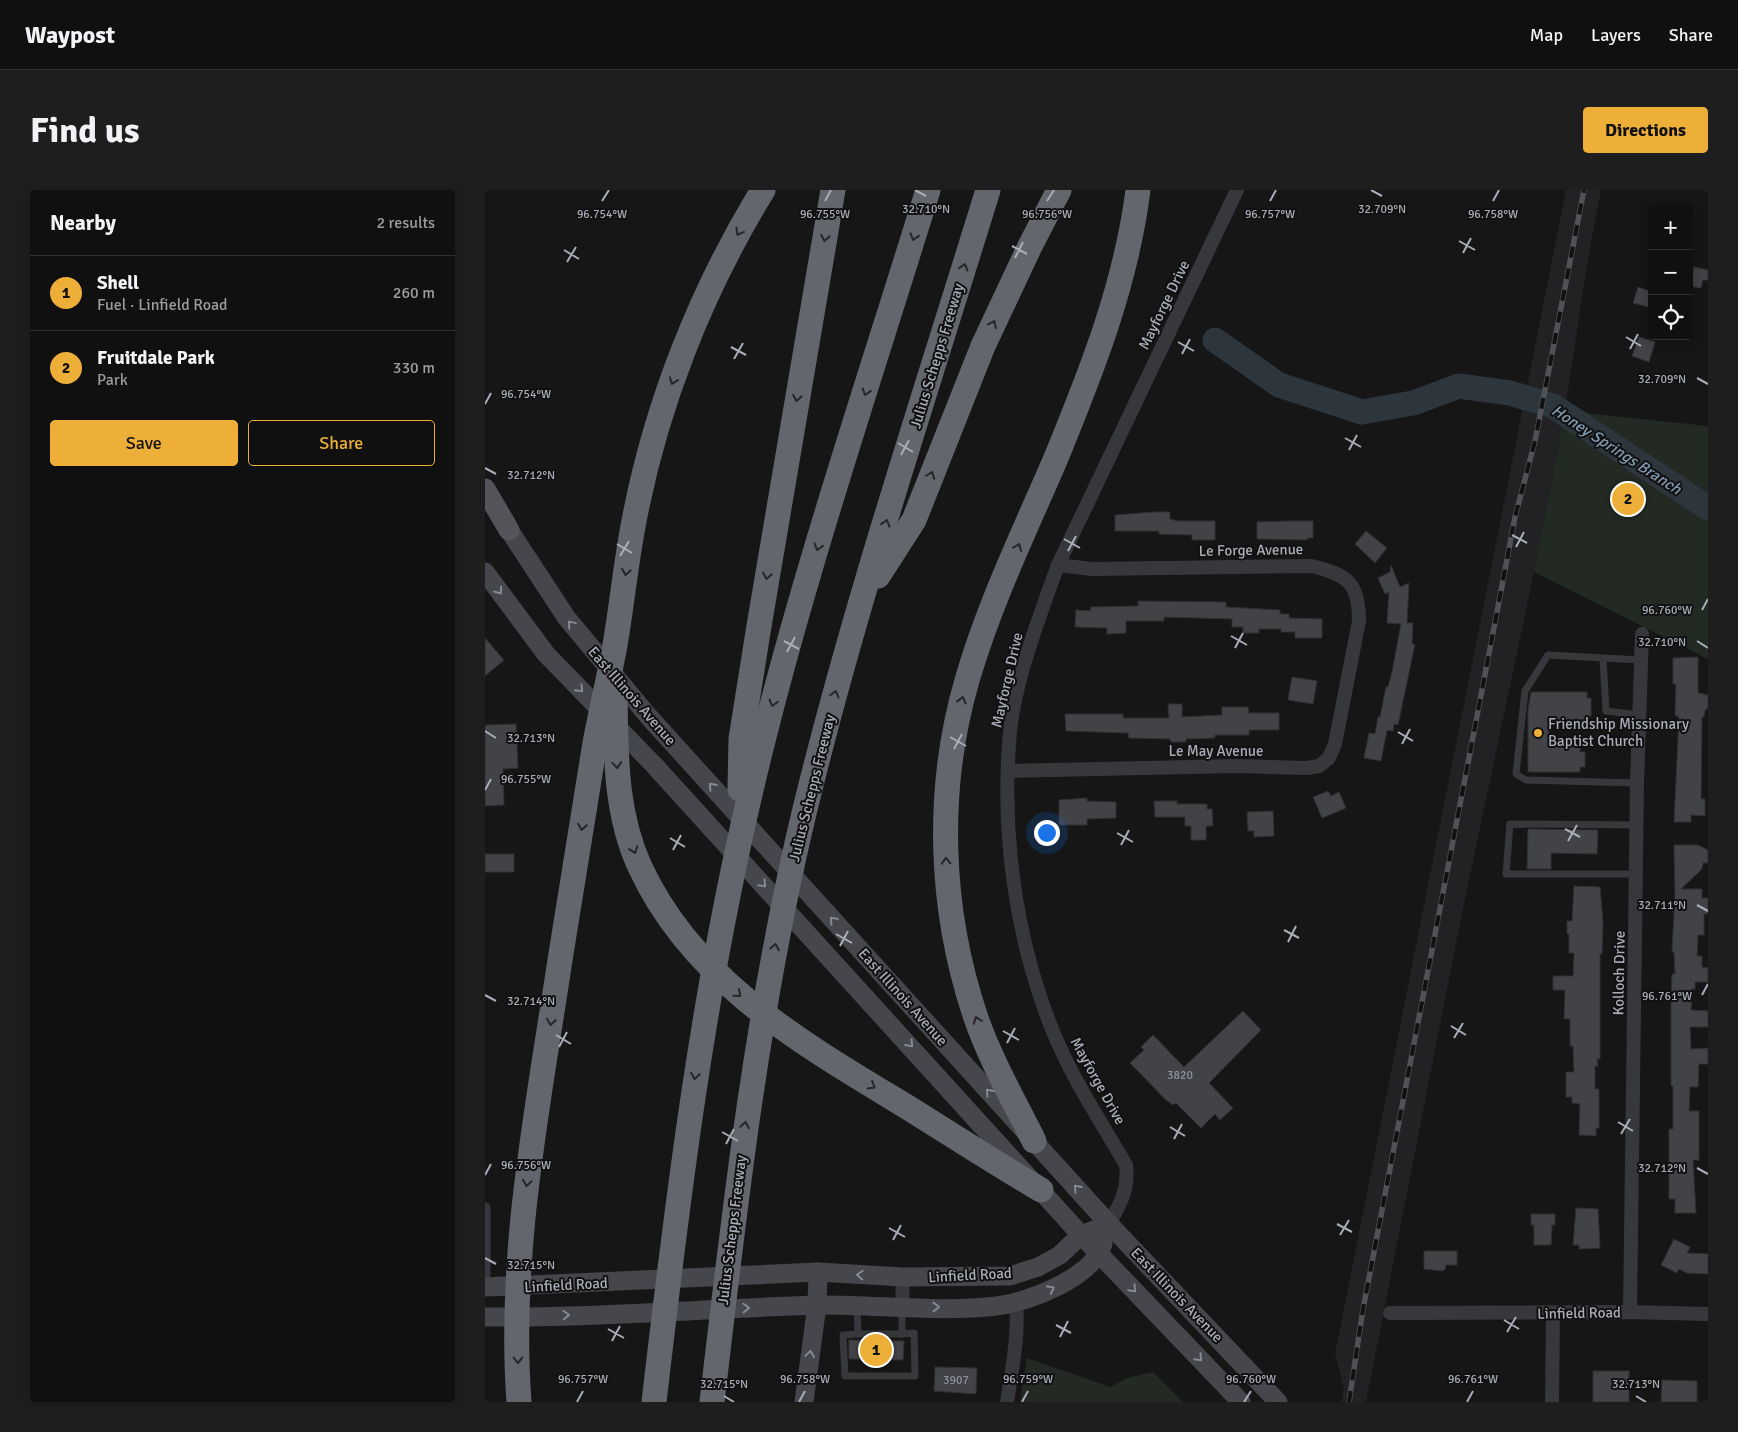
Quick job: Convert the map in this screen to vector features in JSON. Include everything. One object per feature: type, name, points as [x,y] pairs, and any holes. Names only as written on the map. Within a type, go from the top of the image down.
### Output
[{"type":"highway","points":[[519,1402],[516,1287],[524,1199],[590,779],[615,646],[633,522],[661,413],[683,350],[705,299],[731,247],[763,190]]},
{"type":"highway","points":[[740,839],[741,739],[833,190]]},
{"type":"highway","points":[[654,1402],[674,1229],[703,1028],[740,839],[759,758],[803,596],[928,190]]},
{"type":"highway","name":"Julius Schepps Freeway","points":[[712,1402],[732,1226],[752,1081],[777,935],[805,808],[861,603],[988,190]]},
{"type":"highway","points":[[861,603],[914,520],[983,346],[1030,246],[1059,190]]},
{"type":"highway","points":[[1034,1141],[995,1065],[977,1019],[963,974],[953,925],[947,875],[945,824],[948,777],[967,678],[984,629],[1082,394],[1107,326],[1130,242],[1138,190]]},
{"type":"highway","points":[[615,646],[616,760],[620,803],[639,866],[657,900],[677,931],[701,960],[741,996],[817,1054],[1041,1190]]},
{"type":"main road","points":[[485,489],[509,530]]},
{"type":"main road","points":[[485,508],[509,530]]},
{"type":"main road","name":"East Illinois Avenue","points":[[509,530],[566,617],[649,718],[1109,1224],[1279,1402]]},
{"type":"main road","name":"East Illinois Avenue","points":[[485,572],[546,654],[654,765],[1081,1235],[1241,1402]]},
{"type":"main road","points":[[1100,1254],[1109,1224]]},
{"type":"main road","name":"Linfield Road","points":[[486,1287],[817,1272],[903,1278],[1010,1276],[1038,1267],[1060,1255],[1081,1235],[1109,1224]]},
{"type":"main road","name":"Linfield Road","points":[[485,1317],[817,1305],[902,1307],[997,1306],[1040,1294],[1061,1284],[1079,1273],[1100,1254]]},
{"type":"main road","points":[[804,1402],[817,1305],[817,1272]]},
{"type":"street","name":"Mayforge Drive","points":[[1109,1224],[1125,1196],[1128,1179],[1126,1165],[1073,1073],[1052,1029],[1020,924],[1011,862],[1009,771],[1011,732],[1016,699],[1040,616],[1058,565],[1237,190]]},
{"type":"street","name":"Le Forge Avenue","points":[[1058,565],[1092,569],[1312,566],[1333,571],[1346,578],[1355,589],[1359,605],[1359,621],[1349,670]]},
{"type":"street","name":"Kolloch Drive","points":[[1630,1312],[1638,825],[1637,783],[1642,634]]},
{"type":"street","name":"Le May Avenue","points":[[1009,771],[1237,766],[1307,768],[1319,766],[1329,758],[1335,744],[1349,670]]},
{"type":"street","points":[[902,1307],[903,1278]]},
{"type":"street","points":[[1007,1402],[1018,1321],[1016,1302]]},
{"type":"street","name":"Linfield Road","points":[[1389,1313],[1630,1312],[1708,1314]]},
{"type":"street","points":[[1552,1402],[1553,1313]]},
{"type":"lane","points":[[1637,783],[1526,780],[1516,774],[1525,691],[1548,655],[1641,660]]},
{"type":"lane","points":[[1603,659],[1606,711],[1639,715]]},
{"type":"lane","points":[[1637,874],[1506,874],[1510,824],[1638,825]]},
{"type":"lane","points":[[485,1206],[487,1207],[486,1287]]},
{"type":"lane","points":[[857,1306],[858,1334]]},
{"type":"lane","points":[[902,1307],[902,1334]]},
{"type":"lane","points":[[914,1333],[915,1376],[845,1376],[843,1335],[858,1334],[914,1333]]},
{"type":"shaded area","points":[[1566,190],[1601,190],[1587,264],[1565,411],[1534,572],[1460,923],[1366,1402],[1341,1402],[1344,1388],[1335,1354]]},
{"type":"shaded area","points":[[1565,411],[1708,426],[1708,659],[1534,572]]},
{"type":"shaded area","points":[[1027,1358],[1110,1387],[1127,1378],[1153,1372],[1183,1402],[1020,1402]]},
{"type":"building","points":[[1694,267],[1708,270],[1708,280],[1703,280],[1701,288],[1693,287]]},
{"type":"building","points":[[1638,287],[1648,291],[1648,307],[1633,303]]},
{"type":"building","points":[[1639,337],[1655,342],[1649,362],[1632,356]]},
{"type":"building","points":[[1170,512],[1170,519],[1178,521],[1215,521],[1215,540],[1192,540],[1192,535],[1159,534],[1159,531],[1115,531],[1115,515]]},
{"type":"building","points":[[1313,521],[1313,538],[1307,538],[1307,540],[1257,539],[1257,522]]},
{"type":"building","points":[[1366,531],[1387,548],[1375,563],[1355,544]]},
{"type":"building","points":[[1391,565],[1400,587],[1409,583],[1407,623],[1413,623],[1412,644],[1415,644],[1398,725],[1394,724],[1393,731],[1387,730],[1381,761],[1364,758],[1369,733],[1375,734],[1378,717],[1380,717],[1386,687],[1388,687],[1392,672],[1401,624],[1387,623],[1389,592],[1385,594],[1378,578],[1390,572]]},
{"type":"building","points":[[1138,601],[1226,602],[1226,607],[1280,610],[1280,614],[1289,614],[1289,618],[1322,619],[1322,638],[1295,638],[1295,632],[1281,632],[1281,629],[1259,629],[1259,633],[1243,633],[1243,627],[1232,627],[1232,619],[1164,617],[1164,621],[1126,621],[1126,633],[1107,634],[1107,628],[1075,627],[1076,610],[1090,611],[1091,607],[1138,606]]},
{"type":"building","points":[[485,638],[504,660],[485,676]]},
{"type":"building","points":[[1698,657],[1698,693],[1708,695],[1708,708],[1705,710],[1704,717],[1702,717],[1701,799],[1705,799],[1705,816],[1691,815],[1691,822],[1674,822],[1679,717],[1675,715],[1676,684],[1673,684],[1673,658]]},
{"type":"building","points":[[1292,677],[1317,681],[1313,704],[1288,700]]},
{"type":"building","name":"Friendship Missionary Baptist Church","points":[[1531,692],[1587,692],[1587,698],[1591,698],[1591,716],[1587,716],[1587,720],[1549,720],[1549,746],[1580,747],[1580,752],[1585,752],[1585,767],[1580,767],[1580,772],[1528,772],[1528,710]]},
{"type":"building","points":[[1168,704],[1182,704],[1182,717],[1222,715],[1222,707],[1248,707],[1249,713],[1279,713],[1279,730],[1249,730],[1249,735],[1215,735],[1215,738],[1186,739],[1186,742],[1171,742],[1170,739],[1129,738],[1128,733],[1066,731],[1065,714],[1123,714],[1123,718],[1169,718]]},
{"type":"building","points":[[516,724],[518,768],[503,769],[504,805],[485,806],[485,725]]},
{"type":"building","points":[[1328,791],[1331,796],[1339,792],[1346,808],[1322,818],[1313,797]]},
{"type":"building","points":[[1087,798],[1087,801],[1116,802],[1116,818],[1087,819],[1087,825],[1059,825],[1059,800]]},
{"type":"building","points":[[1154,801],[1177,801],[1177,804],[1207,804],[1207,809],[1212,809],[1213,826],[1206,826],[1206,840],[1191,840],[1191,826],[1185,826],[1185,817],[1155,817]]},
{"type":"building","points":[[1273,811],[1274,836],[1254,837],[1254,831],[1248,831],[1247,812]]},
{"type":"building","points":[[1528,829],[1598,830],[1597,854],[1551,853],[1551,869],[1527,869]]},
{"type":"building","points":[[1674,845],[1698,845],[1708,850],[1708,863],[1703,863],[1702,869],[1681,889],[1702,889],[1702,898],[1708,898],[1708,914],[1704,914],[1704,935],[1698,935],[1697,956],[1702,956],[1702,967],[1708,968],[1708,982],[1695,982],[1695,989],[1692,989],[1691,1010],[1708,1011],[1708,1027],[1690,1027],[1691,1049],[1708,1048],[1708,1064],[1699,1064],[1698,1087],[1690,1087],[1689,1111],[1699,1111],[1699,1160],[1693,1160],[1696,1213],[1675,1213],[1675,1199],[1669,1199],[1669,1129],[1673,1129],[1671,996],[1672,974],[1675,974],[1674,952],[1672,952],[1675,894]]},
{"type":"building","points":[[485,854],[514,854],[514,872],[485,872]]},
{"type":"building","points":[[1574,886],[1600,887],[1603,922],[1602,954],[1600,954],[1600,1059],[1597,1059],[1598,1066],[1595,1066],[1595,1089],[1599,1089],[1599,1128],[1596,1128],[1596,1136],[1579,1135],[1580,1104],[1572,1103],[1572,1097],[1566,1097],[1566,1072],[1574,1072],[1573,1046],[1570,1046],[1570,1019],[1564,1019],[1565,990],[1553,990],[1553,976],[1573,976],[1574,953],[1569,953],[1567,921],[1572,921]]},
{"type":"building","points":[[1243,1011],[1261,1030],[1209,1083],[1233,1108],[1220,1120],[1215,1114],[1201,1128],[1176,1103],[1173,1105],[1166,1100],[1130,1063],[1144,1050],[1141,1047],[1153,1035],[1184,1067]]},
{"type":"building","points":[[1576,1208],[1598,1209],[1600,1248],[1579,1249],[1579,1245],[1573,1245]]},
{"type":"building","points":[[1531,1214],[1555,1214],[1555,1225],[1552,1225],[1551,1245],[1534,1245],[1534,1225],[1531,1225]]},
{"type":"building","points":[[1674,1239],[1690,1247],[1687,1253],[1708,1254],[1708,1274],[1687,1273],[1679,1269],[1677,1273],[1661,1265]]},
{"type":"building","points":[[1424,1251],[1457,1251],[1457,1265],[1446,1265],[1443,1271],[1424,1269]]},
{"type":"building","points":[[849,1340],[904,1341],[903,1360],[849,1359]]},
{"type":"building","points":[[935,1367],[977,1368],[976,1394],[934,1391]]},
{"type":"building","points":[[1593,1371],[1629,1371],[1629,1402],[1593,1402]]},
{"type":"building","points":[[1662,1380],[1697,1381],[1697,1402],[1661,1402]]},
{"type":"waterway","name":"Honey Springs Branch","points":[[1215,340],[1279,385],[1362,412],[1413,403],[1459,386],[1510,393],[1553,406],[1708,508]]},
{"type":"railway","points":[[1349,1402],[1363,1309],[1515,517],[1535,441],[1584,190]]},
{"type":"place","name":"Fruitdale Park","points":[[1628,499]]},
{"type":"place","name":"Friendship Missionary Baptist Church","points":[[1538,733]]},
{"type":"place","name":"Shell","points":[[876,1350]]}]
